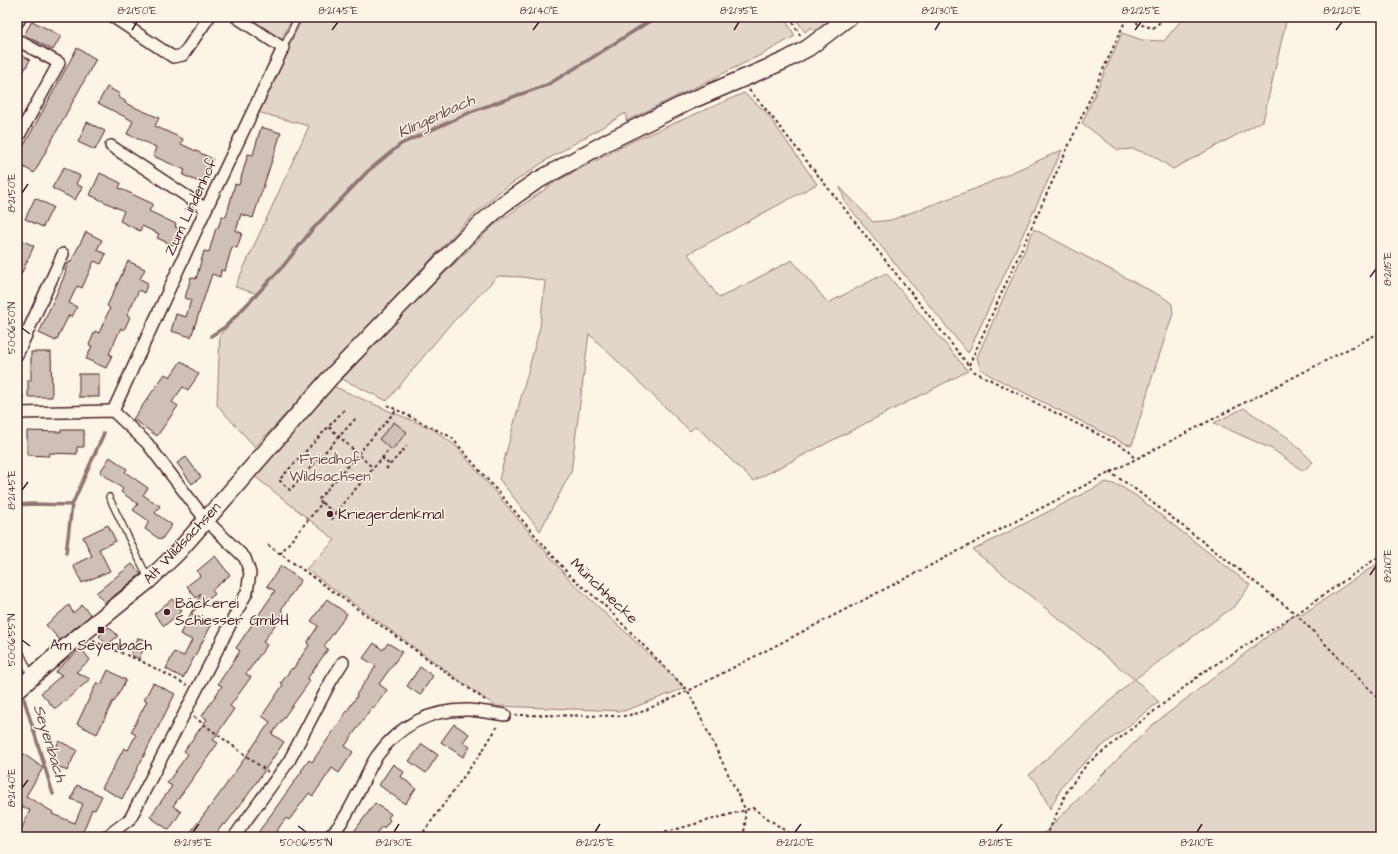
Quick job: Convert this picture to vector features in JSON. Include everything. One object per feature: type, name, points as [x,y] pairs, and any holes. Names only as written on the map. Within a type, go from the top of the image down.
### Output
[{"type":"main road","name":"Alt Wildsachsen","points":[[17,690],[31,676],[149,580],[177,553],[205,519],[329,379],[466,237],[502,204],[535,182],[609,141],[690,101],[784,61],[808,48],[848,17]]},
{"type":"street","points":[[17,23],[21,17]]},
{"type":"street","points":[[113,17],[173,56],[183,55],[208,17]]},
{"type":"street","points":[[236,17],[283,48]]},
{"type":"street","points":[[17,40],[59,63],[17,139]]},
{"type":"street","name":"Zum Lindenhof","points":[[112,411],[283,48]]},
{"type":"street","points":[[111,146],[206,209]]},
{"type":"street","points":[[17,355],[63,254]]},
{"type":"street","points":[[17,399],[17,413],[112,411],[147,443],[205,519],[244,558],[250,572],[247,592],[130,819],[106,837]]},
{"type":"street","points":[[234,837],[277,778],[298,746],[331,681],[343,662]]},
{"type":"street","points":[[328,837],[343,820],[376,758],[385,745],[408,725],[420,718],[451,710],[469,710],[505,715]]},
{"type":"lane","name":"Zum Lindenhof","points":[[283,48],[298,17]]},
{"type":"lane","points":[[108,497],[149,580]]},
{"type":"lane","points":[[17,645],[31,676]]},
{"type":"path","points":[[790,17],[808,48]]},
{"type":"path","points":[[969,365],[1127,17]]},
{"type":"path","points":[[1133,17],[1138,24],[1153,28],[1166,17]]},
{"type":"path","points":[[738,80],[760,102],[973,370],[1129,450],[1135,460]]},
{"type":"path","points":[[420,837],[483,750],[505,715],[624,716],[639,713],[688,691],[1381,332]]},
{"type":"path","name":"Münchhecke","points":[[387,405],[451,437],[571,577],[602,603],[688,691],[746,809],[745,828],[742,837]]},
{"type":"path","points":[[335,513],[318,500],[397,409]]},
{"type":"path","points":[[344,410],[279,480],[290,490],[357,417]]},
{"type":"path","points":[[329,427],[373,468]]},
{"type":"path","points":[[386,469],[407,446]]},
{"type":"path","points":[[331,510],[327,515],[332,519],[336,514],[335,513],[388,451]]},
{"type":"path","points":[[382,458],[390,465]]},
{"type":"path","points":[[1110,472],[1131,486],[1296,614],[1381,701]]},
{"type":"path","points":[[280,554],[322,503]]},
{"type":"path","points":[[268,545],[486,701]]},
{"type":"path","points":[[1046,837],[1067,791],[1087,764],[1205,671],[1296,614],[1381,554]]},
{"type":"path","points":[[80,636],[143,662],[196,690]]},
{"type":"path","points":[[186,711],[277,778]]},
{"type":"path","points":[[648,837],[753,808],[794,837]]},
{"type":"green space","points":[[247,17],[293,17],[281,40]]},
{"type":"green space","points":[[303,17],[784,17],[795,36],[763,54],[626,121],[626,113],[545,161],[498,193],[463,225],[255,447],[217,405],[220,335],[258,294],[235,287],[309,126],[257,112]]},
{"type":"green space","points":[[794,17],[837,17],[816,34],[811,27],[805,32]]},
{"type":"green space","points":[[1184,17],[1287,17],[1263,121],[1173,169],[1152,155],[1133,149],[1118,150],[1082,123],[1122,33],[1142,40],[1164,41]]},
{"type":"green space","points":[[744,93],[765,111],[817,184],[688,254],[719,298],[792,260],[828,303],[886,273],[968,371],[753,481],[696,426],[690,431],[589,334],[571,472],[540,531],[499,479],[540,327],[545,281],[523,277],[498,276],[447,328],[387,401],[342,379],[416,301],[494,225],[557,181],[633,141]]},
{"type":"green space","points":[[1062,150],[968,353],[845,202],[840,187],[873,222],[891,220],[977,188]]},
{"type":"green space","points":[[1034,229],[1166,299],[1172,304],[1173,314],[1132,445],[1126,444],[991,376],[980,369],[977,357]]},
{"type":"green space","name":"Friedhof Wildsachsen","points":[[333,386],[433,429],[456,446],[570,580],[685,688],[624,711],[495,706],[306,569],[335,540],[253,475]]},
{"type":"green space","points":[[1244,408],[1290,439],[1313,462],[1303,471],[1272,449],[1214,423]]},
{"type":"green space","points":[[1106,482],[1120,486],[1135,495],[1250,585],[1236,605],[1135,679],[1159,702],[1096,751],[1064,783],[1050,809],[1036,781],[1029,775],[1134,679],[973,550]]},
{"type":"green space","points":[[1381,561],[1381,837],[1042,837],[1043,834],[1150,727],[1296,614],[1303,614]]},
{"type":"building","points":[[32,21],[61,36],[53,50],[24,35]]},
{"type":"building","points":[[77,48],[96,59],[34,173],[17,163],[17,158]]},
{"type":"building","points":[[17,52],[30,60],[17,83]]},
{"type":"building","points":[[107,87],[120,94],[118,97],[125,101],[125,103],[159,118],[155,126],[183,139],[181,144],[213,159],[201,183],[183,175],[185,170],[153,156],[156,147],[127,134],[133,121],[98,103]]},
{"type":"building","points":[[87,122],[105,131],[95,150],[78,142]]},
{"type":"building","points":[[261,127],[281,133],[253,218],[241,214],[236,231],[242,233],[237,248],[232,247],[225,271],[221,270],[220,277],[212,274],[191,337],[171,331],[176,314],[186,317],[191,300],[185,298],[191,277],[196,279],[204,251],[209,252],[216,228],[218,228],[222,216],[226,217],[235,184],[239,185],[248,154],[253,155]]},
{"type":"building","points":[[64,167],[80,176],[76,184],[82,187],[75,200],[52,188]]},
{"type":"building","points":[[100,173],[121,183],[119,188],[153,204],[149,211],[176,224],[175,227],[183,230],[178,240],[176,239],[173,245],[157,238],[159,234],[142,226],[140,231],[120,221],[124,211],[90,195]]},
{"type":"building","points":[[35,198],[53,207],[43,227],[25,219]]},
{"type":"building","points":[[86,232],[102,240],[97,250],[106,254],[101,264],[94,261],[82,288],[77,286],[69,303],[77,307],[72,317],[69,315],[56,341],[39,333],[63,279],[65,270]]},
{"type":"building","points":[[17,238],[34,246],[17,283]]},
{"type":"building","points":[[128,261],[145,269],[140,279],[148,283],[144,293],[139,290],[127,315],[130,317],[124,330],[121,328],[109,354],[112,355],[106,368],[86,359],[92,346],[89,345],[95,331],[99,333],[110,308],[107,306]]},
{"type":"building","points":[[31,352],[51,352],[52,397],[28,397],[28,380],[31,380]]},
{"type":"building","points":[[181,361],[199,374],[188,390],[183,387],[172,402],[178,406],[157,436],[133,419],[165,374],[170,377]]},
{"type":"building","points":[[79,374],[99,374],[99,397],[79,397]]},
{"type":"building","points":[[394,422],[407,432],[392,450],[379,439]]},
{"type":"building","points":[[61,430],[84,430],[84,447],[77,447],[77,454],[49,453],[49,456],[27,455],[27,431],[61,432]]},
{"type":"building","points":[[110,457],[127,469],[125,472],[148,488],[143,495],[160,506],[155,513],[172,525],[161,540],[145,529],[149,521],[133,510],[138,504],[121,492],[123,489],[100,472]]},
{"type":"building","points":[[186,457],[201,477],[192,484],[177,463]]},
{"type":"building","points":[[108,525],[116,541],[99,549],[110,571],[82,583],[73,565],[92,556],[83,537]]},
{"type":"building","points":[[215,556],[230,575],[212,590],[215,594],[191,613],[201,594],[196,598],[187,586],[200,576],[197,571]]},
{"type":"building","points":[[132,564],[141,574],[105,603],[96,593]]},
{"type":"building","points":[[281,566],[301,580],[281,610],[284,612],[263,642],[267,645],[246,674],[251,677],[230,706],[234,709],[213,740],[218,743],[173,806],[181,812],[169,830],[150,817],[172,786],[167,783],[188,754],[184,751],[207,719],[202,716],[222,686],[218,684],[240,651],[236,648],[275,591],[267,586]]},
{"type":"building","points":[[172,599],[182,611],[164,626],[154,614]]},
{"type":"building","points":[[327,599],[347,614],[324,646],[328,649],[307,679],[310,681],[272,734],[284,742],[247,796],[214,837],[187,837],[221,792],[270,722],[262,716],[283,685],[281,683],[292,668],[293,669],[309,645],[307,643],[318,626],[311,621]]},
{"type":"building","points":[[69,605],[73,613],[82,605],[91,615],[60,640],[46,625]]},
{"type":"building","points":[[191,613],[212,624],[183,678],[166,669],[174,652],[184,656],[192,640],[180,634]]},
{"type":"building","points":[[109,627],[118,636],[107,645],[99,636]]},
{"type":"building","points":[[138,638],[147,640],[139,659],[131,655]]},
{"type":"building","points":[[374,643],[383,650],[388,643],[402,652],[379,684],[387,690],[374,708],[372,707],[345,746],[353,752],[339,773],[332,768],[313,796],[309,793],[289,820],[286,818],[272,837],[255,837],[309,760],[312,762],[376,666],[363,658]]},
{"type":"building","points":[[81,648],[90,660],[76,672],[90,679],[57,708],[54,708],[41,693],[62,675],[55,672]]},
{"type":"building","points":[[420,667],[433,676],[420,695],[407,686]]},
{"type":"building","points":[[108,670],[126,680],[114,702],[113,701],[97,734],[77,724],[97,682],[101,685]]},
{"type":"building","points":[[153,683],[175,694],[122,799],[102,788],[124,748],[128,750],[136,735],[131,732],[147,701],[144,700]]},
{"type":"building","points":[[454,724],[469,734],[463,742],[470,747],[463,757],[441,742]]},
{"type":"building","points":[[59,741],[77,750],[67,771],[49,762]]},
{"type":"building","points":[[422,744],[438,755],[426,773],[409,761]]},
{"type":"building","points":[[17,749],[43,768],[26,796],[53,812],[52,814],[75,823],[83,804],[71,799],[77,785],[102,796],[95,810],[92,809],[81,837],[73,833],[72,837],[18,837],[30,810],[20,806],[17,811],[17,771],[21,765],[17,762]]},
{"type":"building","points":[[393,764],[404,772],[401,777],[416,788],[405,804],[379,785]]},
{"type":"building","points":[[375,803],[391,814],[388,818],[390,820],[384,828],[382,826],[374,837],[350,837]]},
{"type":"waterway","name":"Klingenbach","points":[[211,336],[225,327],[258,293],[284,265],[311,231],[368,171],[401,144],[473,111],[547,85],[656,17]]},
{"type":"waterway","name":"Klingenbach","points":[[66,553],[72,505],[104,433]]},
{"type":"waterway","points":[[17,505],[72,505]]},
{"type":"waterway","name":"Seyenbach","points":[[24,699],[53,794]]},
{"type":"place","name":"Kriegerdenkmal","points":[[330,514]]},
{"type":"place","name":"Bäckerei Schiesser GmbH","points":[[167,612]]},
{"type":"place","name":"Am Seyenbach","points":[[101,630]]}]
